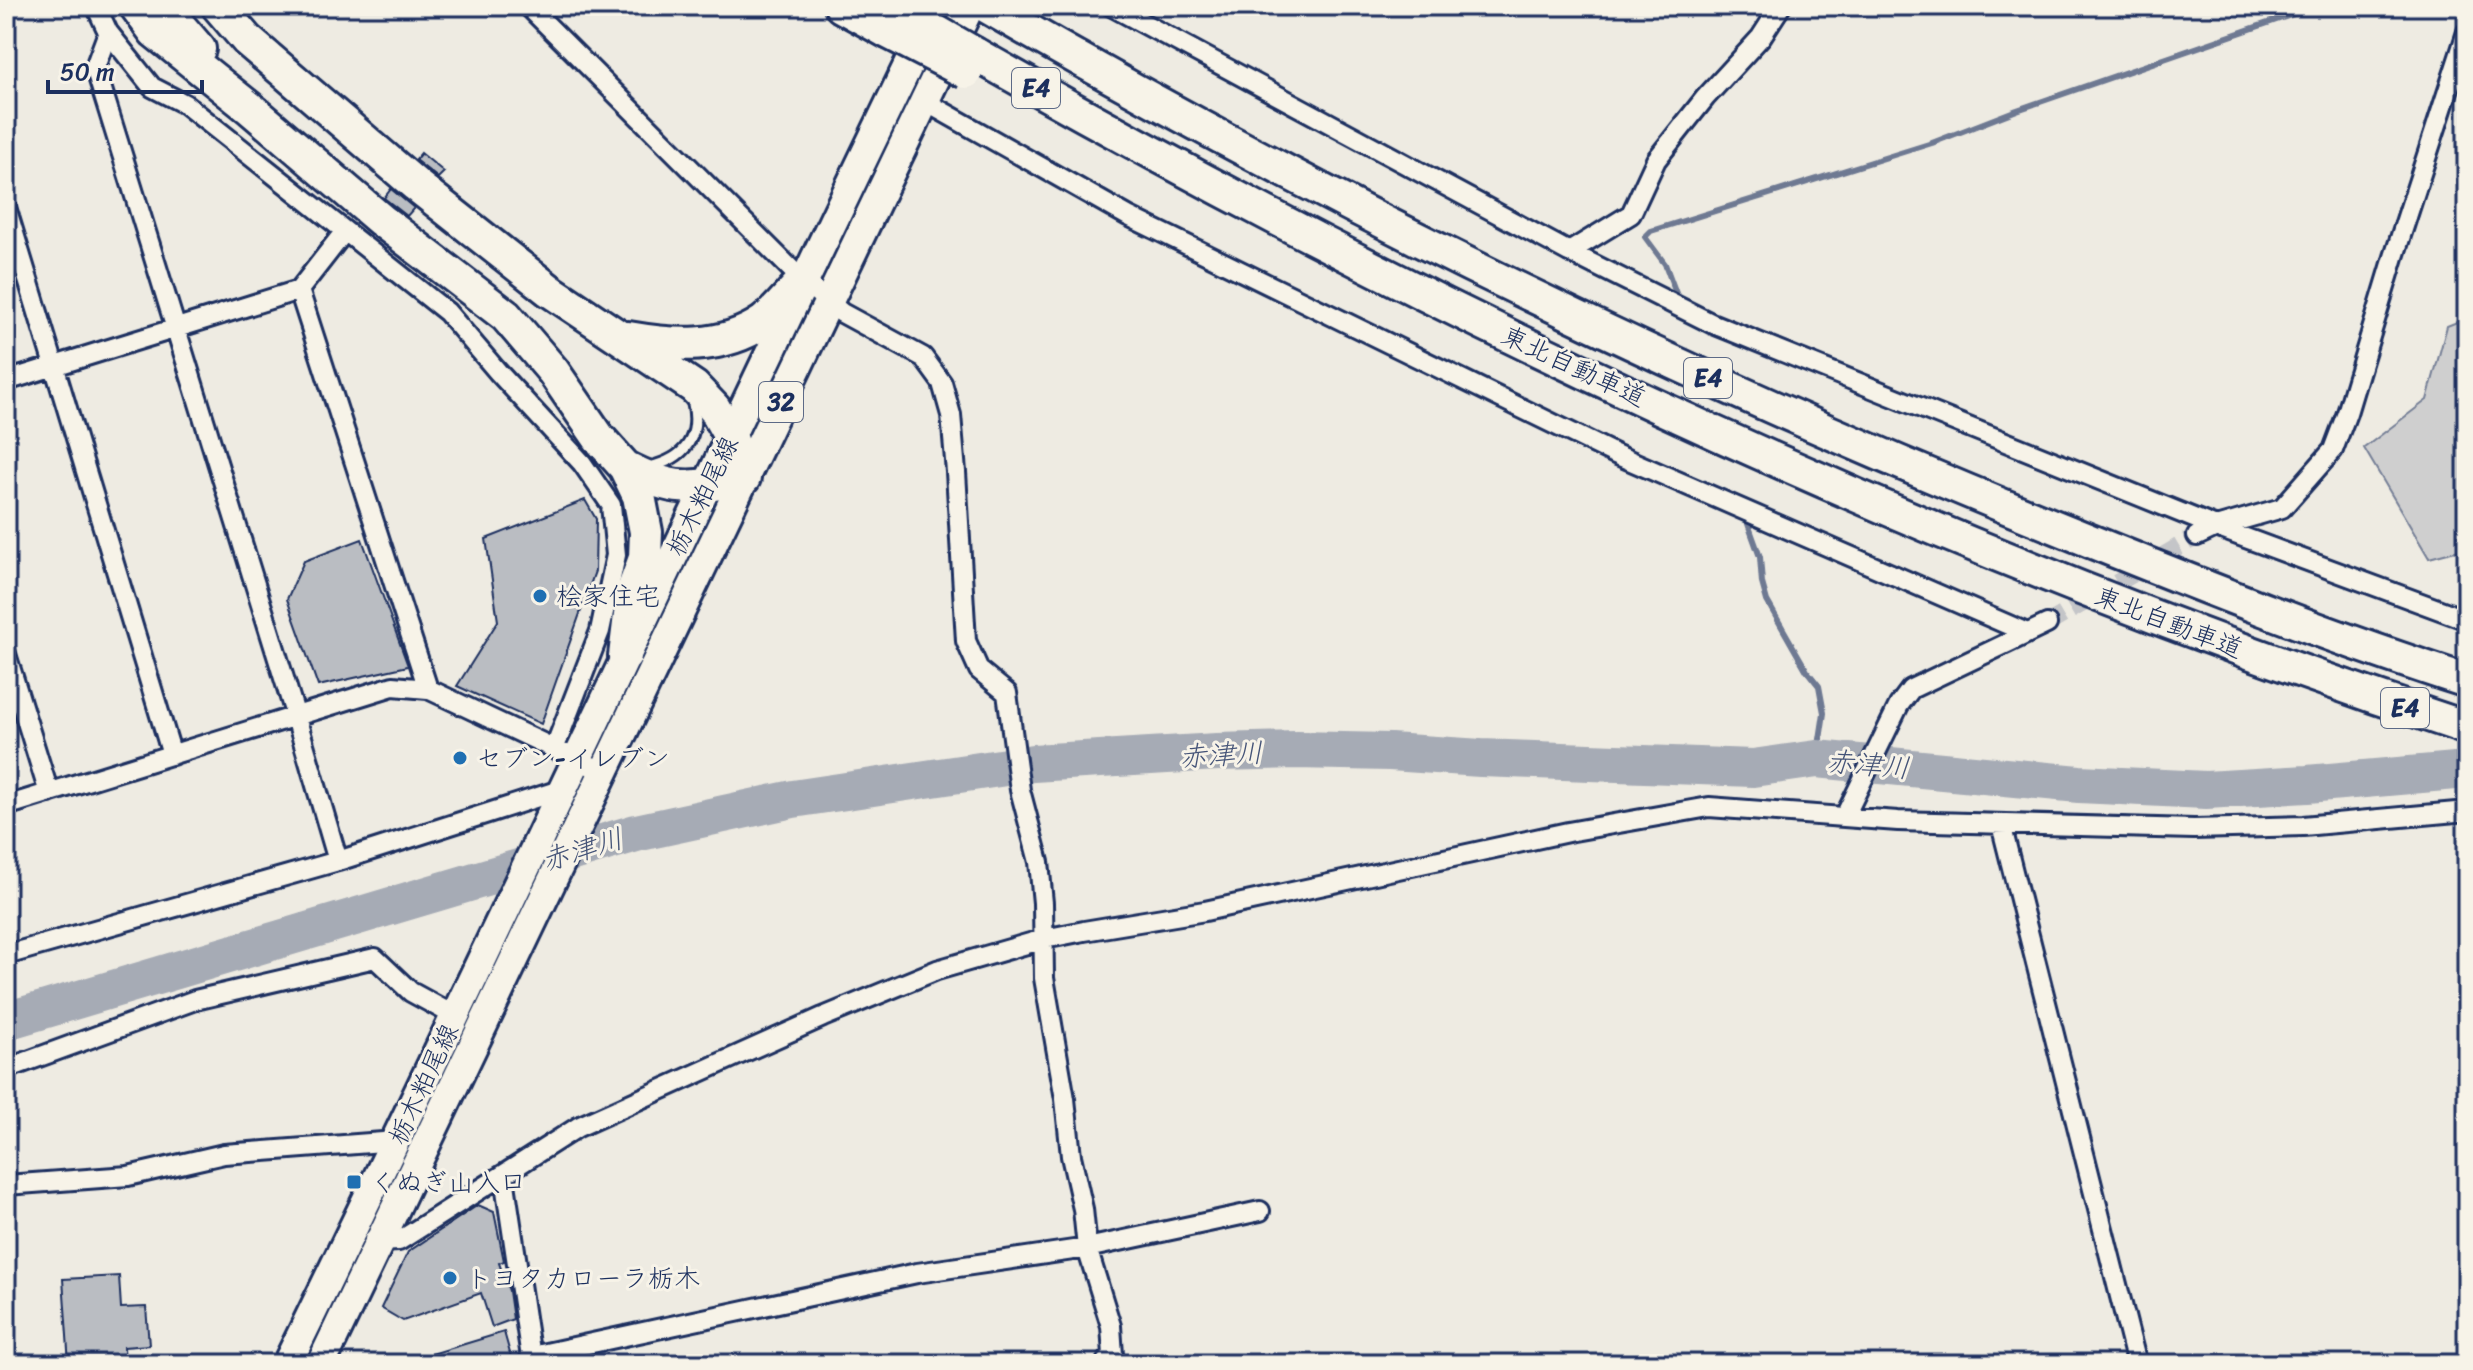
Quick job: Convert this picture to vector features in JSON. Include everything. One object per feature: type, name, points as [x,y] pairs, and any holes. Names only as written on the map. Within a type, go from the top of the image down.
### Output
[{"type":"highway","points":[[136,6],[155,32],[381,220],[506,316],[553,371],[599,438],[625,467],[639,496],[646,532],[645,558],[633,591],[625,656]]},
{"type":"highway","points":[[167,6],[175,21],[251,109]]},
{"type":"highway","points":[[190,6],[213,34],[237,52],[288,74]]},
{"type":"highway","points":[[218,6],[247,40],[416,185],[525,271],[694,387],[714,408],[731,438],[744,478],[685,488],[652,481],[625,467]]},
{"type":"highway","name":"東北自動車道","points":[[841,6],[893,16],[970,63],[1097,123],[1300,232],[1524,344],[1734,441],[1941,531],[2172,625],[2342,687],[2467,728]]},
{"type":"highway","name":"東北自動車道","points":[[994,10],[1127,86],[1324,191],[1548,303],[1773,408],[1963,490],[2194,583],[2456,677]]},
{"type":"highway","points":[[617,336],[671,345],[712,343],[764,321],[803,281]]},
{"type":"main road","name":"栃木粕尾線","points":[[287,1364],[557,800],[565,753],[625,656],[937,6]]},
{"type":"main road","name":"栃木粕尾線","points":[[321,1364],[970,6]]},
{"type":"street","points":[[96,6],[108,32],[152,87],[185,104],[447,312],[582,463],[611,505],[616,555],[600,631],[565,753]]},
{"type":"street","points":[[528,6],[803,281],[842,313],[923,357],[942,383],[951,415],[966,641],[979,670],[1007,693],[1020,790],[1039,862],[1044,978],[1087,1248],[1111,1326],[1113,1355],[1105,1364]]},
{"type":"street","points":[[1111,6],[1569,252],[1711,323],[2216,527],[2467,620]]},
{"type":"street","points":[[1569,252],[1631,214],[1656,160],[1705,98],[1761,37],[1781,6]]},
{"type":"street","points":[[108,32],[95,67],[338,861]]},
{"type":"street","points":[[2197,536],[2216,527],[2282,508],[2333,450],[2467,32]]},
{"type":"street","points":[[924,101],[1128,216],[1615,454],[2027,633]]},
{"type":"street","points":[[6,207],[172,755]]},
{"type":"street","points":[[6,381],[299,290],[345,231]]},
{"type":"street","points":[[299,290],[428,689]]},
{"type":"street","points":[[1845,816],[1899,705],[1911,689],[2047,624]]},
{"type":"street","points":[[6,654],[49,793]]},
{"type":"street","points":[[6,806],[393,686],[428,689],[606,773]]},
{"type":"street","points":[[6,955],[557,800]]},
{"type":"street","points":[[353,1230],[379,1242],[399,1241],[504,1177],[578,1127],[823,1017],[937,970],[1044,939],[1205,911],[1578,830],[1709,807],[2001,824],[2225,828],[2303,826],[2467,811]]},
{"type":"street","points":[[2001,824],[2137,1364]]},
{"type":"street","points":[[6,1069],[195,1000],[375,958],[411,992],[455,1016]]},
{"type":"street","points":[[6,1185],[128,1176],[224,1154],[396,1141]]},
{"type":"street","points":[[504,1177],[532,1360],[917,1273],[1087,1248],[1260,1211]]},
{"type":"lane","points":[[625,467],[647,468],[663,464],[679,455],[691,442],[696,425],[693,402],[675,374]]},
{"type":"shaded area","points":[[2467,318],[2467,548],[2429,558],[2364,448],[2427,400],[2447,326]]},
{"type":"building","points":[[421,153],[444,172],[438,178],[415,160]]},
{"type":"building","points":[[391,189],[414,208],[407,216],[384,198]]},
{"type":"building","name":"桧家住宅","points":[[585,500],[596,519],[595,571],[541,724],[457,686],[498,621],[486,539]]},
{"type":"building","points":[[362,539],[408,666],[318,686],[287,599],[304,561]]},
{"type":"building","name":"トヨタカローラ栃木","points":[[478,1205],[494,1212],[504,1261],[499,1263],[509,1291],[513,1319],[492,1327],[481,1293],[403,1321],[381,1308],[408,1252]]},
{"type":"building","points":[[119,1276],[121,1308],[146,1307],[149,1345],[124,1347],[125,1364],[69,1364],[63,1279]]},
{"type":"building","points":[[504,1332],[513,1364],[412,1364],[412,1360]]},
{"type":"waterway","points":[[1677,296],[1665,264],[1645,237],[1651,231],[1932,143],[2017,110],[2317,6]]},
{"type":"waterway","points":[[1747,521],[1760,557],[1767,601],[1807,671],[1819,686],[1824,713],[1817,759]]},
{"type":"waterway","name":"赤津川","points":[[6,1021],[636,833],[793,799],[1033,763],[1296,750],[1753,768],[1817,759],[2079,784],[2206,790],[2467,770]]},
{"type":"tunnel","points":[[2047,624],[2197,536]]},
{"type":"place","name":"桧家住宅","points":[[540,596]]},
{"type":"place","name":"セブン-イレブン","points":[[460,758]]},
{"type":"place","name":"くぬぎ山入口","points":[[354,1182]]},
{"type":"place","name":"トヨタカローラ栃木","points":[[450,1278]]}]
